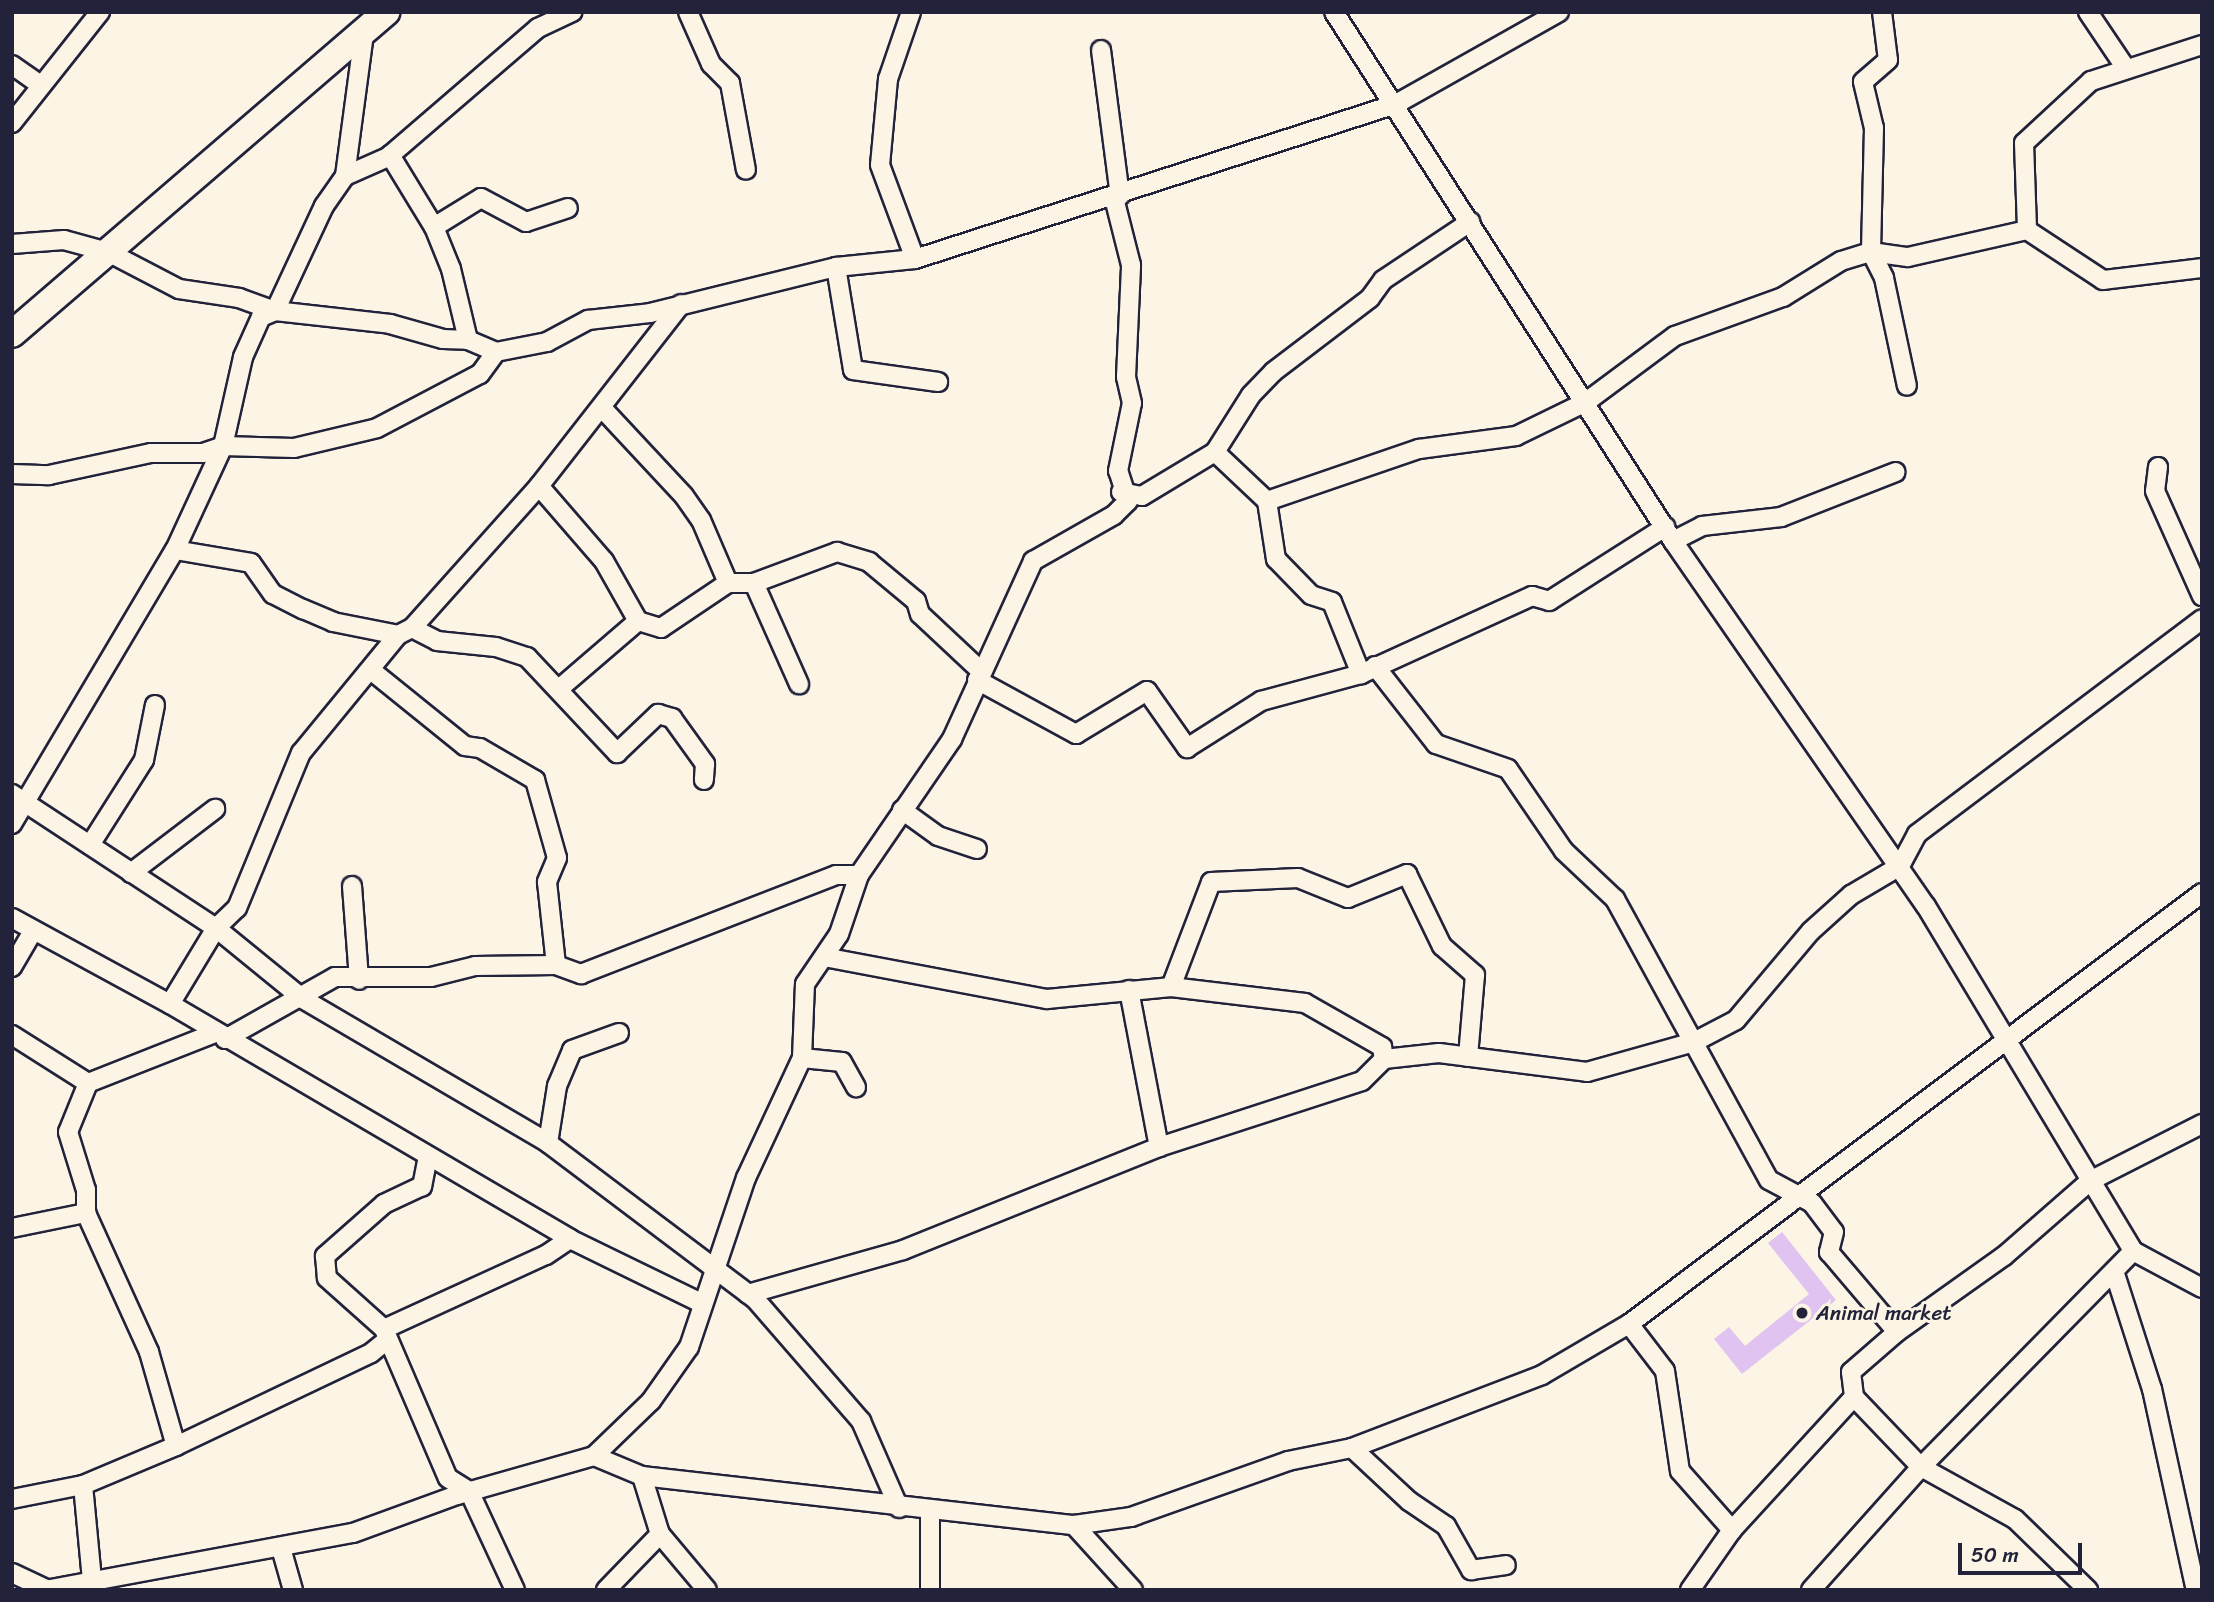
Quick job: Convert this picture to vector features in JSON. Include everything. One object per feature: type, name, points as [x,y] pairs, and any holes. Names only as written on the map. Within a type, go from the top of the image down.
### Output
[{"type":"street","points":[[12,123],[100,12]]},
{"type":"street","points":[[12,334],[364,34],[386,12]]},
{"type":"street","points":[[345,176],[390,155],[538,28],[572,12]]},
{"type":"street","points":[[688,12],[710,64],[730,83],[746,170]]},
{"type":"street","points":[[911,12],[888,79],[880,165],[915,259]]},
{"type":"street","points":[[1334,12],[1396,104],[1669,534],[1900,866],[2133,1251],[2202,1288]]},
{"type":"street","points":[[12,244],[64,240],[108,252],[179,289],[239,298],[275,311],[369,321],[468,340],[496,352],[547,342],[588,320],[681,304],[836,268],[915,259],[1117,197],[1396,104],[1559,12]]},
{"type":"street","points":[[1882,12],[1888,60],[1863,82],[1874,128],[1871,252],[1884,278],[1907,386]]},
{"type":"street","points":[[2088,12],[2124,66]]},
{"type":"street","points":[[12,824],[18,798],[174,550],[223,446],[243,357],[261,317],[275,311],[324,206],[345,176],[364,34]]},
{"type":"street","points":[[2027,230],[2024,143],[2091,81],[2124,66],[2202,45]]},
{"type":"street","points":[[12,1573],[46,1589],[353,1533],[469,1492],[594,1455],[651,1401],[689,1347],[746,1178],[802,1058],[805,984],[839,934],[859,875],[952,739],[1033,561],[1114,515],[1128,500],[1121,492],[1118,471],[1132,403],[1126,346],[1133,297],[1131,265],[1117,197],[1101,50]]},
{"type":"street","points":[[12,65],[41,85]]},
{"type":"street","points":[[390,155],[434,227],[451,269],[468,340]]},
{"type":"street","points":[[434,227],[481,198],[526,222],[568,208]]},
{"type":"street","points":[[1121,492],[1142,496],[1215,452],[1251,395],[1273,372],[1370,298],[1382,280],[1470,222]]},
{"type":"street","points":[[1268,501],[1419,449],[1516,436],[1586,402],[1675,336],[1783,296],[1817,271],[1871,252],[1908,257],[2027,230],[2103,279],[2202,268]]},
{"type":"street","points":[[836,268],[853,370],[938,382]]},
{"type":"street","points":[[170,1004],[216,928],[237,908],[302,753],[405,631],[539,486],[681,304]]},
{"type":"street","points":[[12,474],[49,475],[139,455],[203,453],[223,446],[294,447],[377,428],[481,374],[496,352]]},
{"type":"street","points":[[602,408],[684,496],[701,520],[728,583]]},
{"type":"street","points":[[1215,452],[1268,501],[1276,559],[1311,595],[1332,602],[1368,670],[1436,744],[1508,769],[1564,850],[1615,899],[1769,1180],[1811,1203],[1834,1232],[1829,1252],[1897,1332]]},
{"type":"street","points":[[2158,467],[2155,491],[2202,596]]},
{"type":"street","points":[[539,486],[604,561],[638,621],[661,628],[728,583],[754,583],[837,552],[869,562],[916,601],[920,614],[979,675],[1076,734],[1147,691],[1187,748],[1261,701],[1368,670],[1532,596],[1549,601],[1669,534],[1714,524],[1782,517],[1896,472]]},
{"type":"street","points":[[174,550],[251,563],[273,594],[333,622],[405,631],[437,641],[496,647],[527,657],[560,688],[617,754],[658,714],[672,718],[705,764],[704,780]]},
{"type":"street","points":[[754,583],[799,684]]},
{"type":"street","points":[[748,1294],[902,1250],[1159,1147],[1362,1081],[1384,1059],[1438,1053],[1587,1072],[1694,1042],[1736,1020],[1811,931],[1851,895],[1900,866],[1917,834],[2202,620]]},
{"type":"street","points":[[560,688],[638,621]]},
{"type":"street","points":[[372,671],[465,746],[480,748],[535,780],[557,858],[547,882],[556,965]]},
{"type":"street","points":[[90,845],[144,760],[155,705]]},
{"type":"street","points":[[18,798],[216,928],[303,999],[548,1143],[748,1294],[861,1421],[899,1508]]},
{"type":"street","points":[[131,873],[215,809]]},
{"type":"street","points":[[902,810],[938,836],[977,849]]},
{"type":"street","points":[[1171,986],[1211,882],[1298,878],[1348,898],[1407,874],[1442,946],[1475,975],[1468,1057]]},
{"type":"street","points":[[176,1446],[149,1352],[86,1213],[86,1190],[68,1132],[88,1083],[220,1036],[303,999],[335,977],[359,981],[431,976],[475,966],[556,965],[581,974],[836,875],[859,875]]},
{"type":"street","points":[[352,886],[359,981]]},
{"type":"street","points":[[594,1455],[642,1476],[899,1508],[1074,1525],[1131,1517],[1288,1461],[1352,1448],[1542,1375],[1629,1324],[1794,1196],[2202,893]]},
{"type":"street","points":[[12,919],[170,1004],[220,1036],[570,1239],[703,1304]]},
{"type":"street","points":[[12,967],[33,931]]},
{"type":"street","points":[[824,957],[1047,999],[1171,986],[1305,1003],[1382,1047],[1384,1059]]},
{"type":"street","points":[[1129,990],[1135,1043],[1159,1147]]},
{"type":"street","points":[[548,1143],[556,1086],[572,1051],[619,1033]]},
{"type":"street","points":[[12,1035],[88,1083]]},
{"type":"street","points":[[802,1058],[842,1062],[856,1087]]},
{"type":"street","points":[[2088,1590],[2015,1519],[1921,1466],[1854,1397],[1851,1372],[1897,1332],[2004,1256],[2090,1181],[2202,1124]]},
{"type":"street","points":[[428,1156],[422,1186],[384,1204],[325,1256],[327,1278],[386,1334],[448,1478],[469,1492],[515,1590]]},
{"type":"street","points":[[12,1228],[86,1213]]},
{"type":"street","points":[[12,1499],[83,1485],[176,1446],[371,1353],[386,1334],[546,1255],[570,1239]]},
{"type":"street","points":[[1811,1590],[1921,1466],[2115,1273],[2133,1251]]},
{"type":"street","points":[[2115,1273],[2152,1389],[2196,1590]]},
{"type":"street","points":[[1629,1324],[1665,1371],[1680,1471],[1732,1530]]},
{"type":"street","points":[[1690,1590],[1732,1530],[1854,1397]]},
{"type":"street","points":[[1352,1448],[1409,1501],[1446,1526],[1471,1570],[1506,1565]]},
{"type":"street","points":[[642,1476],[660,1534],[707,1590]]},
{"type":"street","points":[[83,1485],[92,1580]]},
{"type":"street","points":[[930,1511],[930,1590]]},
{"type":"street","points":[[1074,1525],[1132,1590]]},
{"type":"street","points":[[606,1590],[660,1534]]},
{"type":"street","points":[[281,1548],[293,1590]]},
{"type":"building","name":"Animal market","points":[[1782,1232],[1836,1300],[1742,1374],[1714,1339],[1729,1327],[1745,1346],[1809,1294],[1768,1243]]},
{"type":"place","name":"Animal market","points":[[1802,1313]]}]
